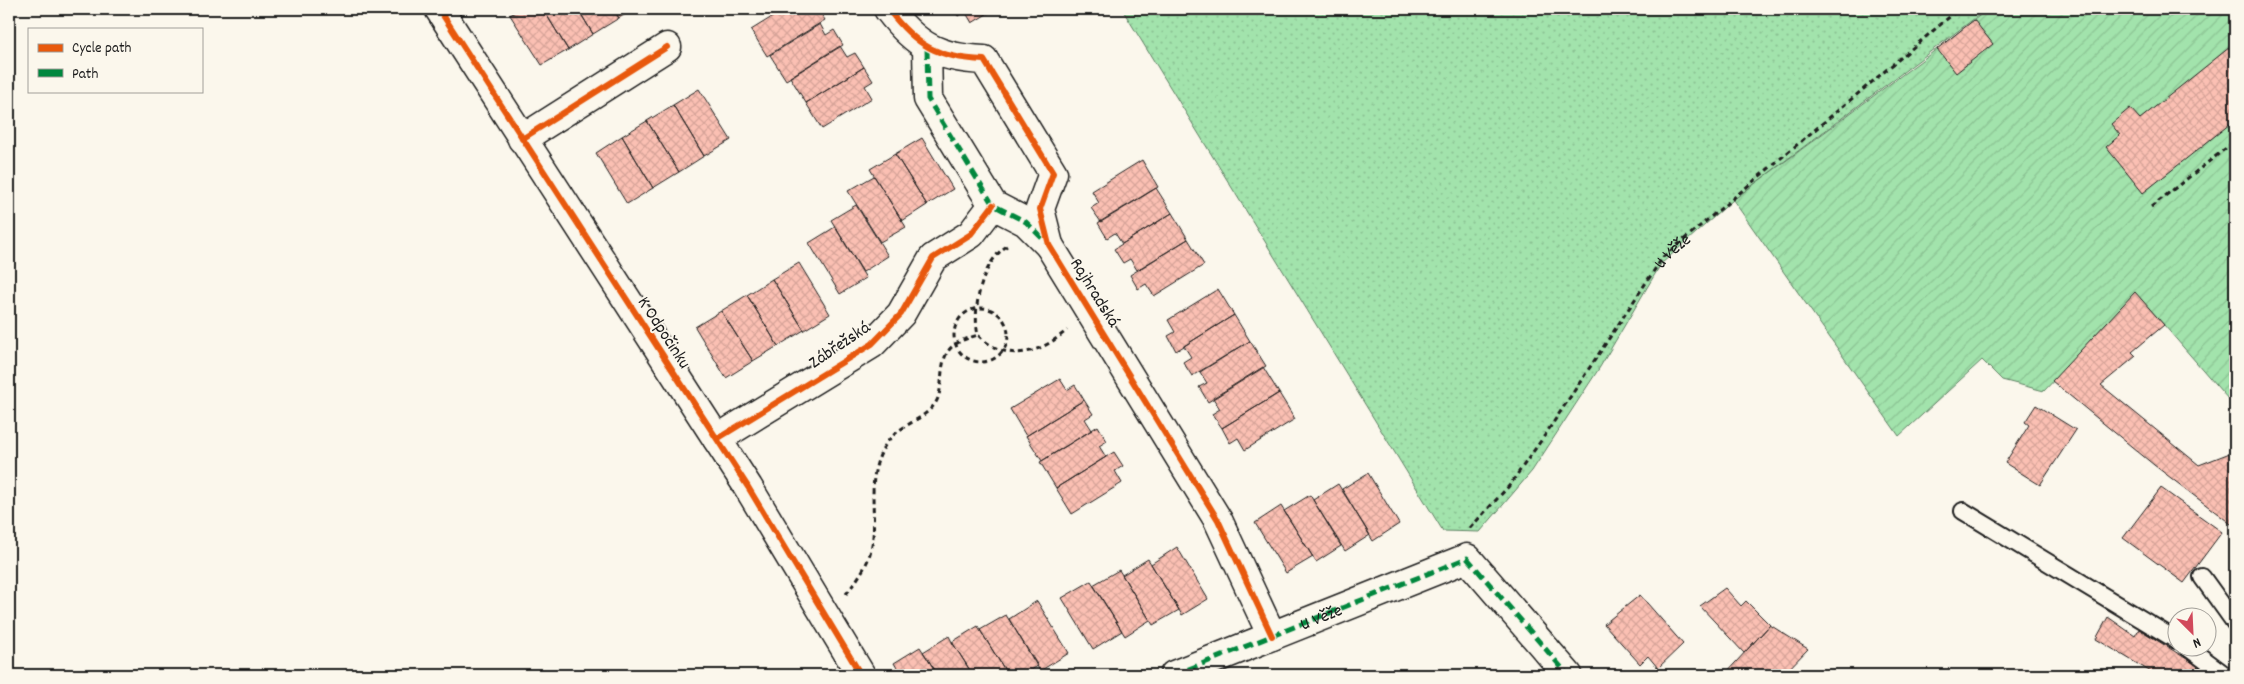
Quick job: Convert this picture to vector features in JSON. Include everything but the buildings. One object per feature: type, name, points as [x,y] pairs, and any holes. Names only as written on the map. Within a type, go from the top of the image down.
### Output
[{"type":"street","name":"K Odpočinku","points":[[439,9],[717,439],[861,675]]},
{"type":"street","name":"Rajhradská","points":[[888,9],[927,48],[958,59],[984,60],[1052,173],[1040,209],[1041,237]]},
{"type":"street","points":[[522,139],[667,47]]},
{"type":"street","points":[[927,48],[928,99],[993,205]]},
{"type":"street","name":"Rajhradská","points":[[993,205],[1026,222],[1041,237],[1093,317],[1218,520],[1272,636]]},
{"type":"street","name":"Zábřežská","points":[[717,439],[872,344],[901,314],[933,258],[971,234],[993,205]]},
{"type":"street","points":[[1467,558],[1568,675]]},
{"type":"street","name":"U Věže","points":[[1174,675],[1467,558]]},
{"type":"lane","points":[[1963,511],[2166,634]]},
{"type":"lane","points":[[2202,576],[2235,623]]},
{"type":"lane","points":[[2199,656],[2225,675]]},
{"type":"path","points":[[2151,207],[2235,141]]},
{"type":"path","points":[[978,335],[978,308],[987,270],[996,256],[1001,250],[1041,237]]},
{"type":"path","points":[[978,308],[989,310],[1003,320],[1008,341],[1004,350],[992,360],[974,362],[964,356],[956,344],[954,331],[956,323],[961,316],[978,308]]},
{"type":"path","points":[[978,335],[995,348],[1029,353],[1045,347],[1075,325],[1093,317]]},
{"type":"path","points":[[825,614],[853,586],[868,562],[873,541],[872,483],[882,450],[890,438],[905,425],[934,405],[940,392],[943,358],[956,344],[978,335]]},
{"type":"green space","points":[[1122,9],[1987,9],[1733,200],[1661,264],[1600,367],[1532,471],[1480,532],[1443,531]]},
{"type":"green space","points":[[1988,9],[2235,9],[2235,407],[2135,294],[2044,391],[2002,380],[1982,360],[1899,436],[1733,200]]},
{"type":"marked path","points":[[927,48],[928,99],[993,205],[1026,222],[1046,242]]},
{"type":"marked path","points":[[1174,675],[1467,558],[1568,675]]},
{"type":"cycle path","points":[[439,9],[748,487],[861,675]]},
{"type":"cycle path","points":[[888,9],[908,32],[929,48],[954,56],[984,60],[1053,173],[1040,209],[1049,245],[1218,520],[1272,636]]},
{"type":"cycle path","points":[[522,139],[667,47]]},
{"type":"cycle path","points":[[717,439],[872,344],[901,314],[933,258],[971,234],[993,205]]}]
